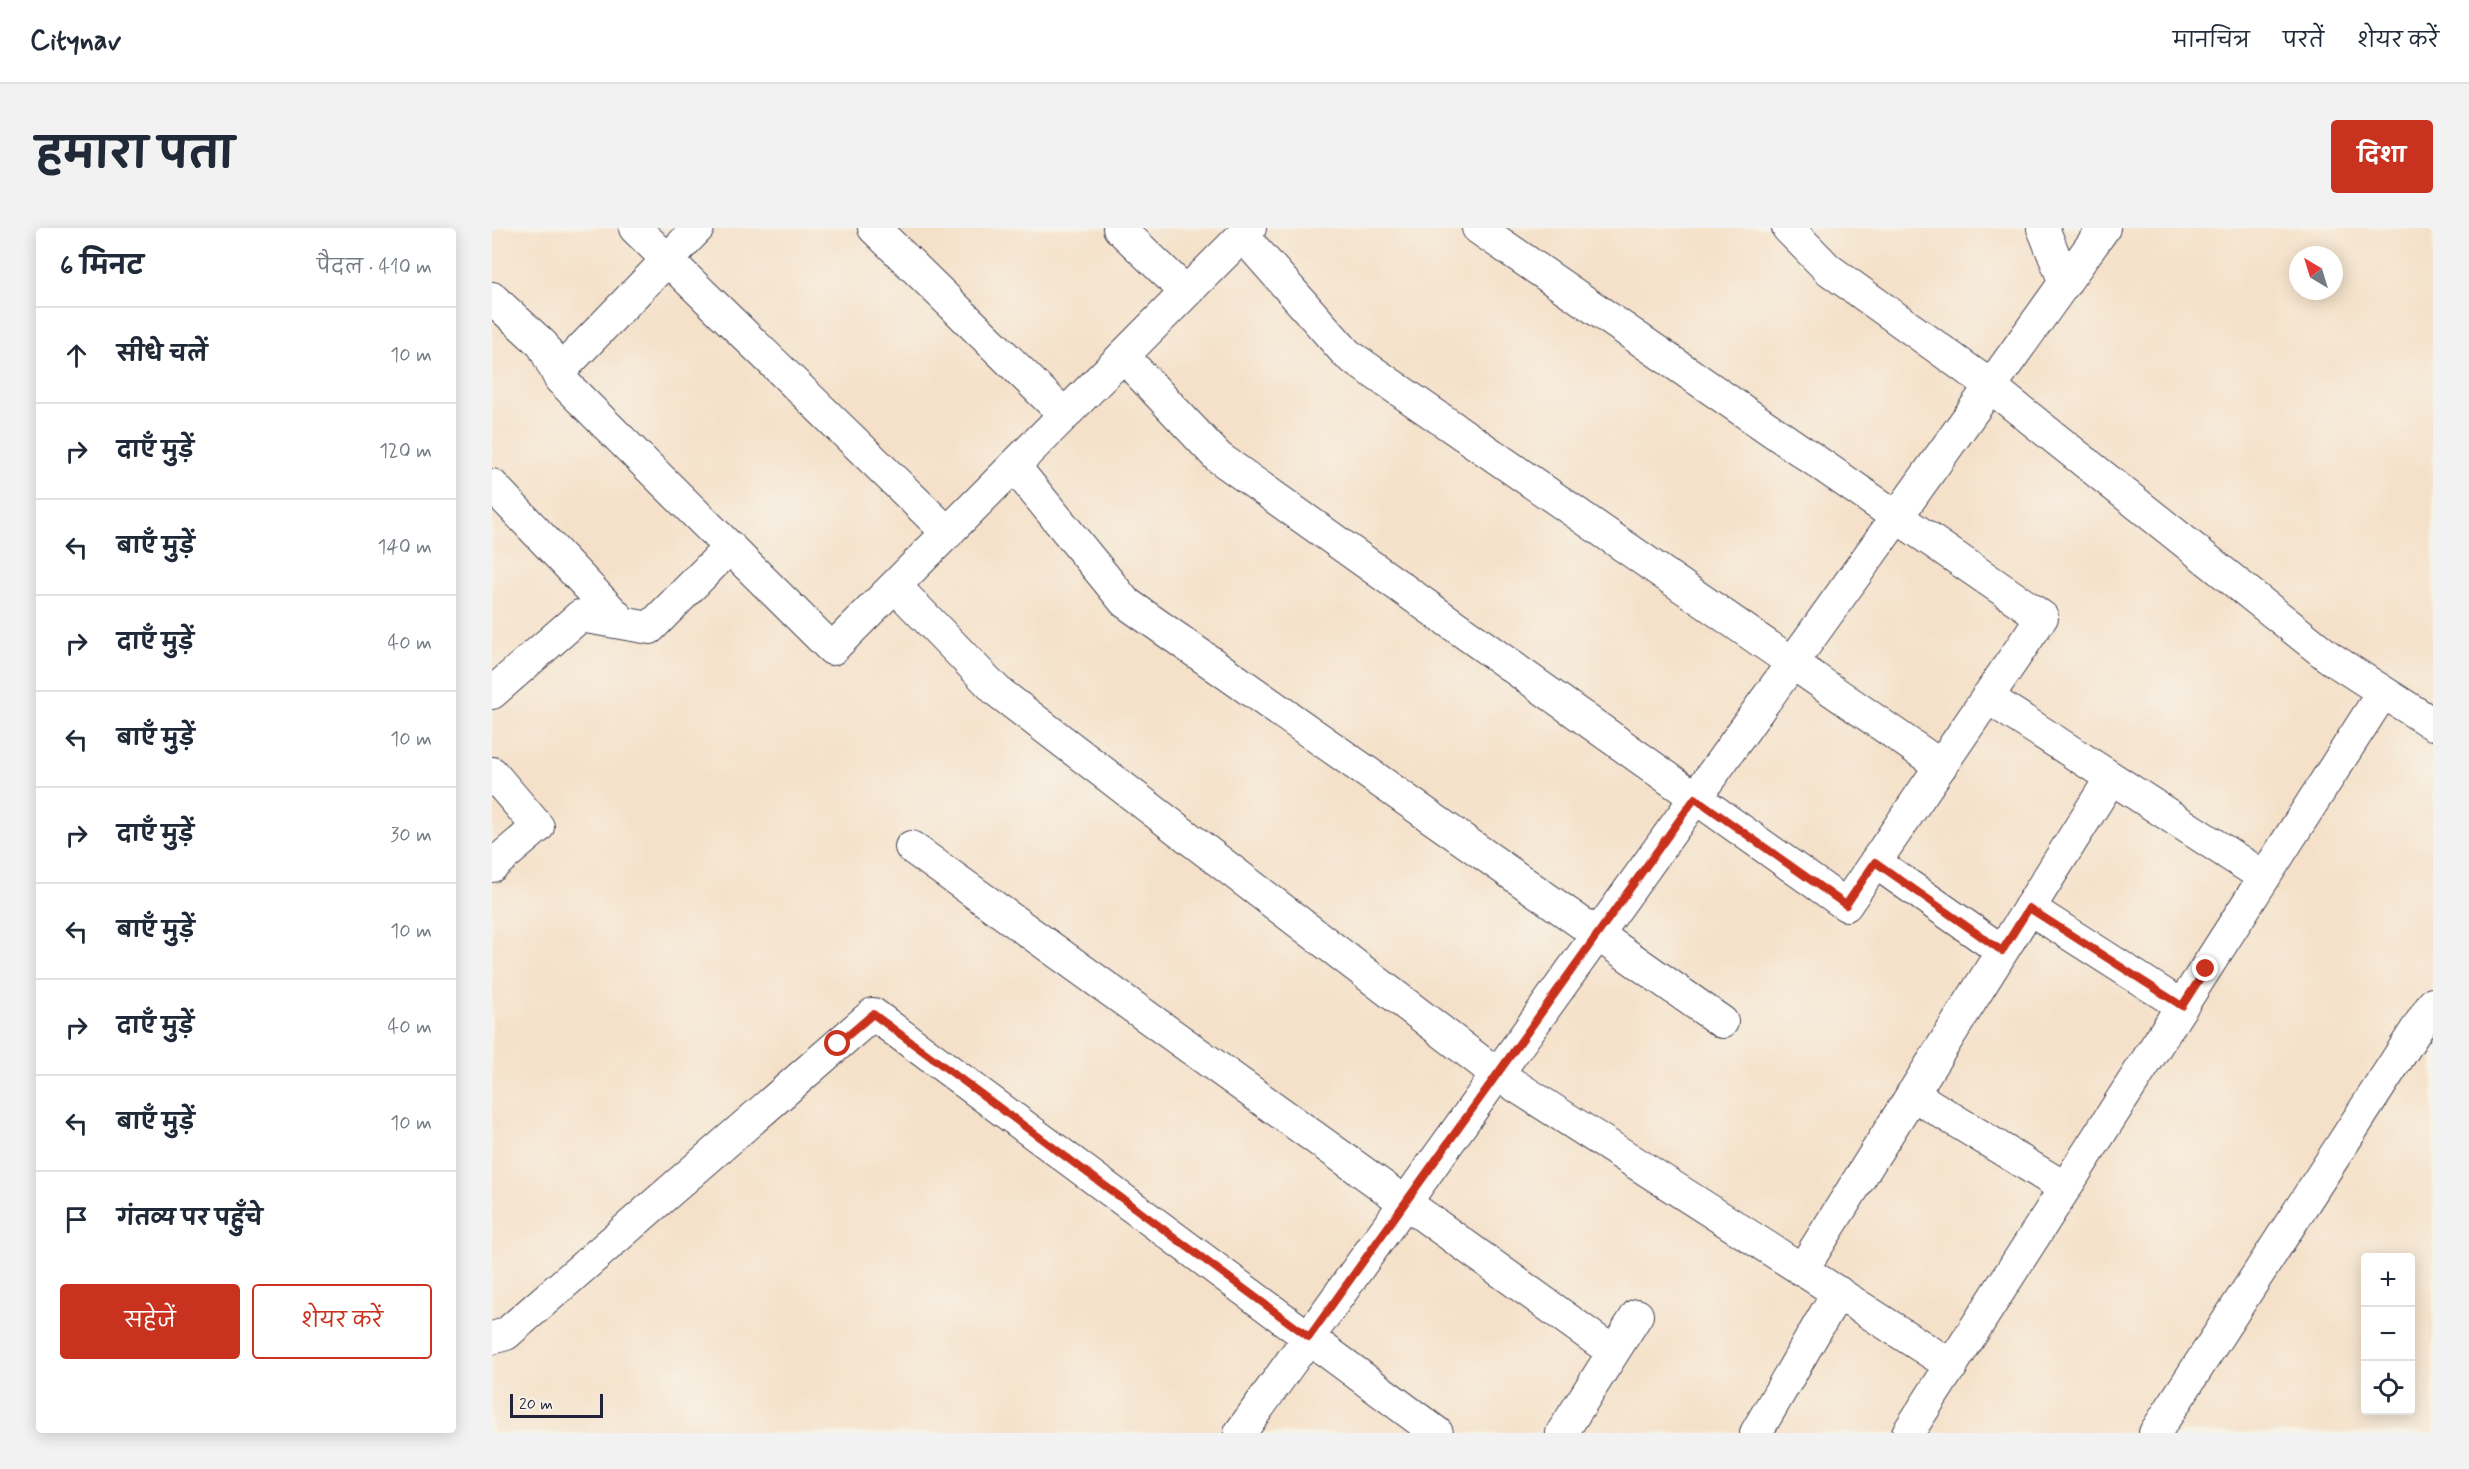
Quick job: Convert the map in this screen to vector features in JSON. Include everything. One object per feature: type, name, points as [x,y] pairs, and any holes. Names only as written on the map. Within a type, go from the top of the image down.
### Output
[{"type":"street","points":[[636,228],[948,533]]},
{"type":"street","points":[[558,373],[698,228]]},
{"type":"street","points":[[874,228],[1065,415]]},
{"type":"street","points":[[1119,228],[1186,292]]},
{"type":"street","points":[[1123,356],[1218,457],[1846,905],[2042,617],[1478,228]]},
{"type":"street","points":[[1788,228],[1828,269],[1990,387],[2329,657],[2433,724]]},
{"type":"street","points":[[2043,228],[2065,283]]},
{"type":"street","points":[[1240,1433],[2104,228]]},
{"type":"street","points":[[492,298],[543,345],[560,379],[832,649],[1246,232],[1347,354],[1941,766]]},
{"type":"street","points":[[1014,466],[1125,602],[1722,1022]]},
{"type":"street","points":[[492,484],[623,624]]},
{"type":"street","points":[[492,693],[580,616],[650,628],[730,547]]},
{"type":"street","points":[[895,586],[997,691],[1497,1074],[1952,1366]]},
{"type":"street","points":[[1908,1433],[2383,692]]},
{"type":"street","points":[[1987,697],[2264,877]]},
{"type":"street","points":[[492,773],[538,827],[492,866]]},
{"type":"street","points":[[1802,1270],[2111,778]]},
{"type":"street","points":[[911,847],[1613,1352]]},
{"type":"street","points":[[1875,862],[2002,951]]},
{"type":"street","points":[[2029,908],[2182,1006]]},
{"type":"street","points":[[2155,1433],[2433,1004]]},
{"type":"street","points":[[492,1338],[507,1334],[873,1014],[1437,1433]]},
{"type":"street","points":[[1912,1094],[2065,1188]]},
{"type":"street","points":[[1756,1433],[1838,1292]]},
{"type":"street","points":[[1562,1433],[1637,1315]]},
{"type":"route","points":[[838,1044],[873,1014],[1309,1337],[1695,798],[1846,905],[1875,862],[2002,951],[2029,908],[2182,1006],[2206,969]]}]
